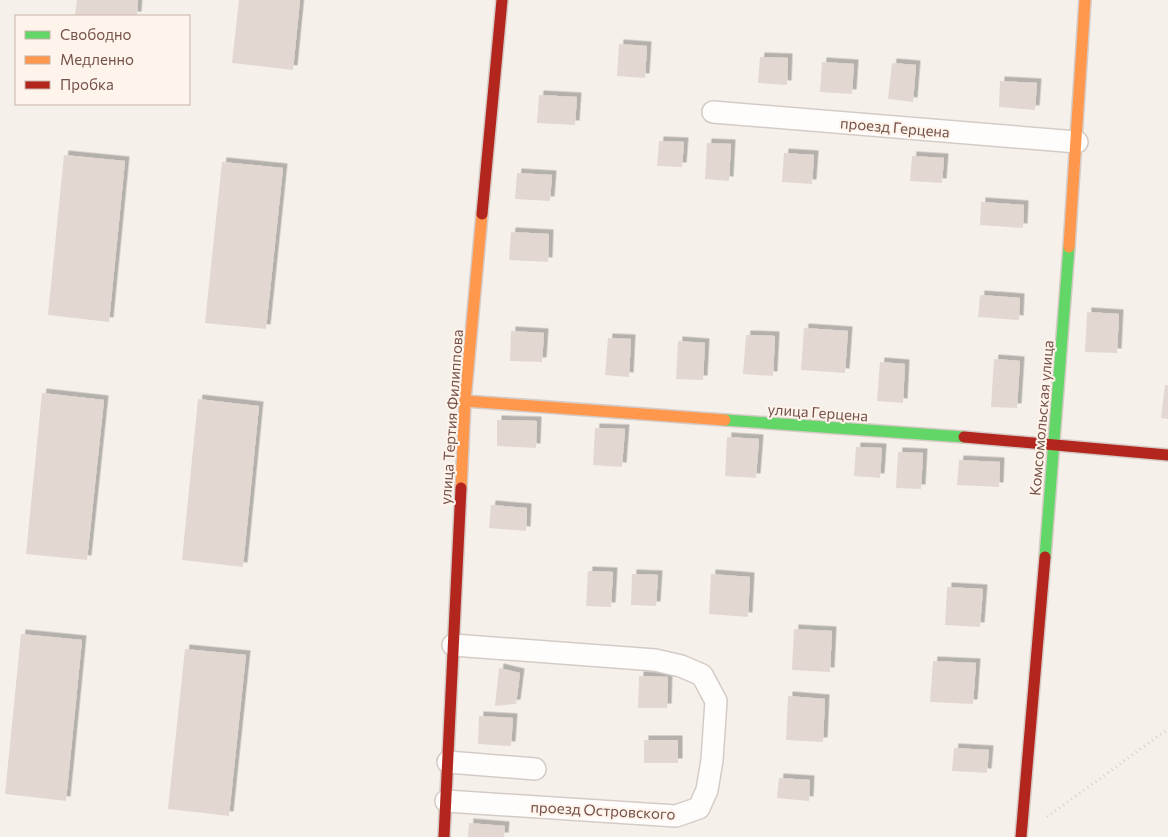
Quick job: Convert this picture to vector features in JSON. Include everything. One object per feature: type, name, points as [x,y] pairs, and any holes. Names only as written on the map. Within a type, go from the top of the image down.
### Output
[{"type":"street","name":"улица Тертия Филиппова","points":[[444,837],[465,401],[502,0]]},
{"type":"street","name":"Комсомольская улица","points":[[1021,836],[1054,444],[1077,142],[1085,0]]},
{"type":"street","name":"проезд Герцена","points":[[713,112],[1077,142]]},
{"type":"street","name":"улица Герцена","points":[[465,401],[1054,444],[1168,455]]},
{"type":"street","name":"проезд Островского","points":[[446,801],[676,816],[699,808],[707,790],[716,722],[716,701],[702,675],[681,666],[655,660],[452,645]]},
{"type":"street","points":[[448,762],[535,769]]},
{"type":"path","points":[[1021,836],[1168,730]]},
{"type":"building","points":[[77,0],[138,0],[137,15],[75,15]]},
{"type":"building","points":[[239,0],[300,0],[293,70],[232,63]]},
{"type":"building","points":[[619,44],[647,46],[645,78],[617,76]]},
{"type":"building","points":[[760,57],[788,58],[787,85],[758,83]]},
{"type":"building","points":[[822,62],[854,64],[852,94],[820,92]]},
{"type":"building","points":[[892,63],[916,65],[913,102],[888,99]]},
{"type":"building","points":[[1000,81],[1037,83],[1035,110],[999,107]]},
{"type":"building","points":[[539,95],[577,97],[575,125],[537,123]]},
{"type":"building","points":[[659,141],[684,142],[682,167],[657,166]]},
{"type":"building","points":[[707,143],[731,144],[729,181],[705,179]]},
{"type":"building","points":[[784,153],[814,155],[812,184],[782,182]]},
{"type":"building","points":[[64,155],[125,161],[109,322],[48,315]]},
{"type":"building","points":[[912,156],[944,158],[942,183],[910,181]]},
{"type":"building","points":[[222,162],[283,168],[266,329],[205,323]]},
{"type":"building","points":[[517,173],[552,175],[550,201],[515,199]]},
{"type":"building","points":[[981,202],[1024,205],[1023,228],[980,225]]},
{"type":"building","points":[[511,232],[549,234],[548,262],[509,260]]},
{"type":"building","points":[[980,295],[1020,298],[1019,320],[978,317]]},
{"type":"building","points":[[1087,312],[1119,314],[1117,353],[1085,352]]},
{"type":"building","points":[[804,328],[848,331],[845,373],[801,370]]},
{"type":"building","points":[[511,331],[544,333],[542,362],[510,361]]},
{"type":"building","points":[[746,335],[775,336],[773,376],[743,374]]},
{"type":"building","points":[[608,338],[631,339],[629,377],[605,375]]},
{"type":"building","points":[[678,341],[705,343],[703,380],[676,379]]},
{"type":"building","points":[[994,359],[1020,361],[1017,408],[991,407]]},
{"type":"building","points":[[880,362],[905,364],[903,403],[877,401]]},
{"type":"building","points":[[1165,385],[1168,385],[1168,419],[1161,418]]},
{"type":"building","points":[[42,393],[104,400],[87,560],[26,554]]},
{"type":"building","points":[[198,399],[259,406],[243,567],[182,560]]},
{"type":"building","points":[[497,420],[537,421],[536,448],[497,446]]},
{"type":"building","points":[[595,428],[625,429],[622,467],[593,465]]},
{"type":"building","points":[[727,437],[759,439],[756,478],[725,476]]},
{"type":"building","points":[[856,447],[882,448],[880,478],[854,476]]},
{"type":"building","points":[[898,452],[923,453],[921,489],[896,488]]},
{"type":"building","points":[[959,460],[1000,462],[999,487],[957,485]]},
{"type":"building","points":[[491,505],[527,508],[526,531],[489,528]]},
{"type":"building","points":[[588,571],[613,572],[611,607],[586,606]]},
{"type":"building","points":[[632,574],[658,575],[656,606],[631,605]]},
{"type":"building","points":[[711,574],[750,577],[748,617],[709,614]]},
{"type":"building","points":[[947,587],[983,589],[980,627],[945,625]]},
{"type":"building","points":[[794,629],[832,631],[830,672],[792,670]]},
{"type":"building","points":[[21,634],[82,640],[66,801],[5,794]]},
{"type":"building","points":[[185,649],[246,655],[229,816],[168,809]]},
{"type":"building","points":[[933,661],[976,663],[973,704],[930,702]]},
{"type":"building","points":[[499,668],[520,673],[516,704],[495,706]]},
{"type":"building","points":[[639,676],[668,677],[667,708],[638,708]]},
{"type":"building","points":[[788,696],[825,699],[823,742],[786,740]]},
{"type":"building","points":[[479,716],[513,718],[511,746],[478,744]]},
{"type":"building","points":[[644,740],[678,740],[678,763],[644,763]]},
{"type":"building","points":[[954,748],[989,750],[987,773],[952,771]]},
{"type":"building","points":[[779,778],[810,780],[809,801],[777,798]]},
{"type":"building","points":[[469,823],[505,826],[504,837],[468,837]]},
{"type":"traffic: fast","points":[[1045,557],[1069,247]]},
{"type":"traffic: fast","points":[[725,420],[964,437]]},
{"type":"traffic: slow","points":[[1069,247],[1085,0]]},
{"type":"traffic: slow","points":[[461,488],[465,401],[482,214]]},
{"type":"traffic: slow","points":[[465,401],[725,420]]},
{"type":"traffic: jam","points":[[482,214],[502,0]]},
{"type":"traffic: jam","points":[[964,437],[1168,455]]},
{"type":"traffic: jam","points":[[444,837],[461,488]]},
{"type":"traffic: jam","points":[[1021,837],[1045,557]]}]
